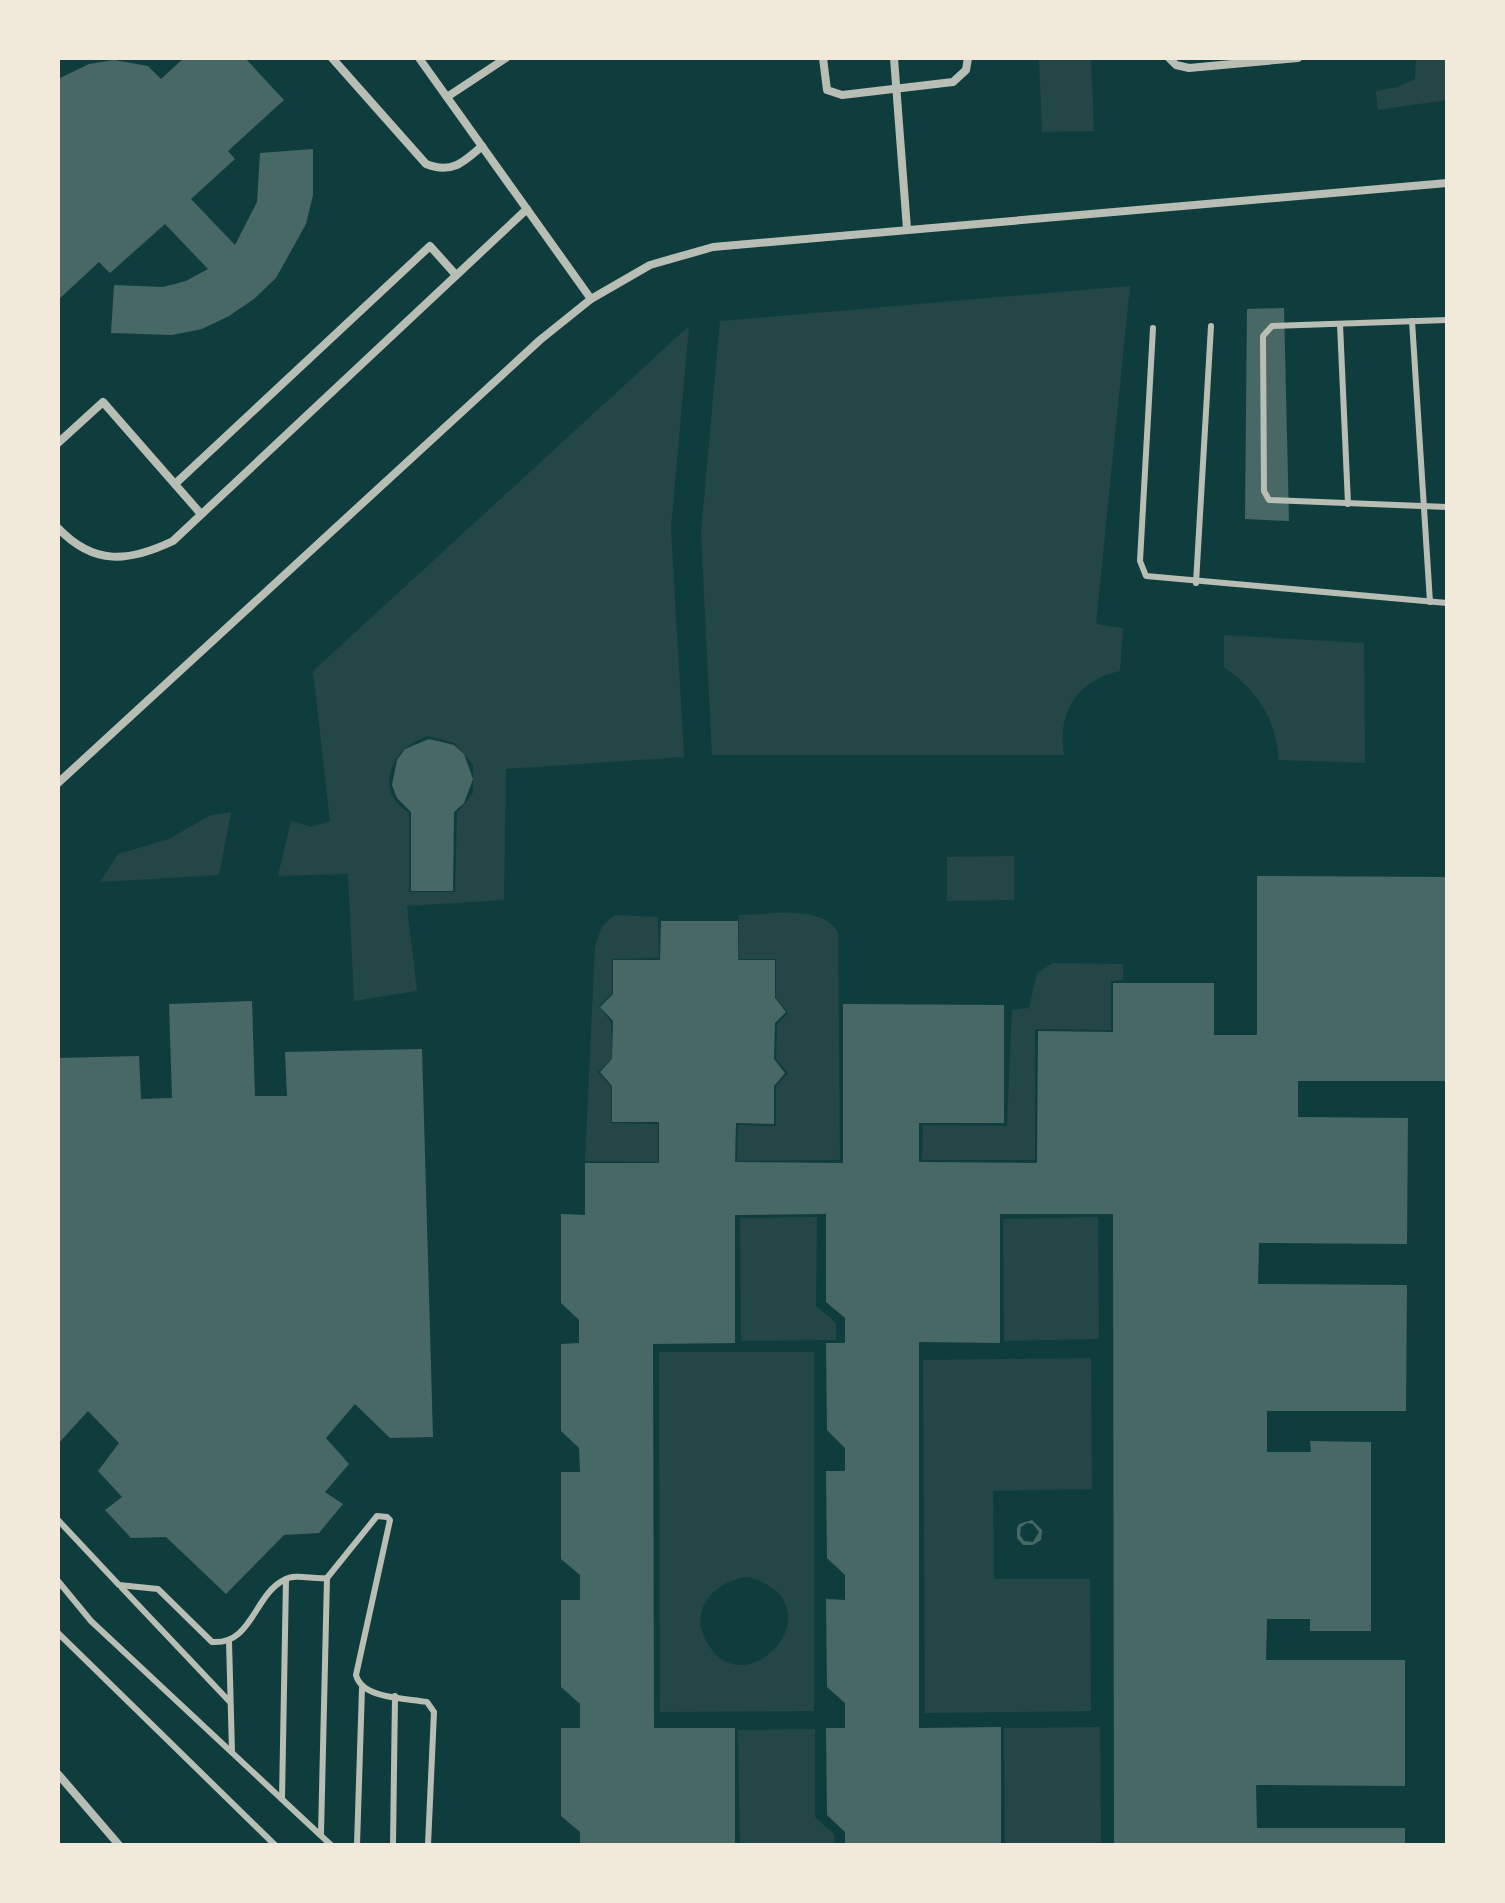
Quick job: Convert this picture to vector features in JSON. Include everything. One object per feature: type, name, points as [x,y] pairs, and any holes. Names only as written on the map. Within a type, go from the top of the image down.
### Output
[{"type":"street","points":[[332,58],[426,164],[441,170],[451,168],[482,146]]},
{"type":"street","points":[[419,58],[591,299]]},
{"type":"street","points":[[447,97],[506,58]]},
{"type":"street","points":[[823,58],[824,83],[834,94],[953,82],[966,70],[968,58]]},
{"type":"street","points":[[894,58],[907,229]]},
{"type":"street","points":[[1169,58],[1176,65],[1189,68],[1298,58]]},
{"type":"street","points":[[58,783],[516,362],[591,299],[650,265],[713,247],[1447,183]]},
{"type":"street","points":[[58,528],[75,546],[110,557],[143,555],[173,541],[527,209]]},
{"type":"street","points":[[175,484],[430,246],[456,275]]},
{"type":"street","points":[[58,443],[103,402],[201,514]]},
{"type":"street","points":[[58,1774],[119,1845]]},
{"type":"lane","points":[[1447,320],[1272,326],[1264,332],[1264,491],[1273,502],[1447,507]]},
{"type":"lane","points":[[1412,321],[1430,602]]},
{"type":"lane","points":[[1340,324],[1348,504]]},
{"type":"lane","points":[[1196,583],[1211,326]]},
{"type":"lane","points":[[1153,328],[1140,561],[1142,570],[1152,579],[1447,603]]},
{"type":"lane","points":[[321,1835],[327,1578],[377,1516],[387,1517],[390,1520],[356,1675],[362,1688],[357,1845]]},
{"type":"lane","points":[[58,1520],[229,1701]]},
{"type":"lane","points":[[232,1752],[229,1641],[286,1579],[327,1578]]},
{"type":"lane","points":[[282,1799],[286,1579]]},
{"type":"lane","points":[[58,1581],[91,1621],[331,1845]]},
{"type":"lane","points":[[119,1585],[154,1587],[212,1642],[229,1641]]},
{"type":"lane","points":[[58,1633],[275,1845]]},
{"type":"lane","points":[[362,1688],[427,1702],[434,1712],[428,1845]]},
{"type":"lane","points":[[393,1845],[395,1696]]},
{"type":"shaded area","points":[[1039,58],[1091,58],[1094,131],[1042,132]]},
{"type":"shaded area","points":[[1416,58],[1447,58],[1447,100],[1378,110],[1376,91],[1398,87],[1415,79]]},
{"type":"shaded area","points":[[1130,286],[1096,624],[1123,628],[1120,671],[1092,682],[1073,701],[1064,725],[1064,755],[712,755],[701,533],[720,321]]},
{"type":"shaded area","points":[[689,326],[671,528],[684,757],[506,769],[504,900],[407,906],[417,991],[354,1001],[348,874],[278,876],[291,821],[312,827],[330,821],[313,671]],"holes":[[[428,736],[455,743],[473,765],[473,793],[457,813],[455,892],[409,892],[409,813],[391,793],[391,770],[405,749],[416,741]]]},
{"type":"shaded area","points":[[1224,635],[1364,643],[1365,763],[1279,760],[1274,731],[1263,707],[1246,685],[1224,667]]},
{"type":"shaded area","points":[[231,812],[219,875],[100,882],[118,854],[169,839],[211,815]]},
{"type":"shaded area","points":[[1014,856],[1014,900],[947,901],[947,857]]},
{"type":"shaded area","points":[[808,914],[831,924],[838,933],[840,1160],[737,1161],[738,1125],[776,1126],[776,1086],[788,1073],[776,1059],[777,1024],[788,1013],[776,998],[776,959],[738,959],[739,915]]},
{"type":"shaded area","points":[[615,915],[658,917],[659,958],[612,959],[612,993],[599,1006],[611,1022],[612,1059],[598,1072],[611,1087],[611,1123],[658,1124],[658,1162],[585,1161],[595,947],[602,926]]},
{"type":"shaded area","points":[[1053,963],[1123,964],[1123,980],[1111,981],[1111,1030],[1035,1029],[1035,1160],[922,1160],[923,1125],[1007,1126],[1012,1010],[1029,1008],[1037,973]]},
{"type":"shaded area","points":[[817,1217],[816,1306],[836,1323],[836,1340],[741,1341],[740,1218]]},
{"type":"shaded area","points":[[1098,1217],[1099,1339],[1004,1341],[1003,1219]]},
{"type":"shaded area","points":[[659,1352],[814,1352],[814,1711],[660,1712]],"holes":[[[748,1577],[775,1590],[787,1608],[787,1628],[777,1646],[761,1659],[742,1665],[723,1660],[706,1641],[701,1629],[700,1618],[708,1598],[725,1584]]]},
{"type":"shaded area","points":[[1091,1358],[1092,1489],[993,1491],[994,1579],[1090,1579],[1091,1711],[925,1713],[923,1360]]},
{"type":"shaded area","points":[[1100,1727],[1101,1845],[1005,1845],[1004,1728]]},
{"type":"shaded area","points":[[815,1729],[815,1817],[834,1834],[834,1845],[740,1845],[738,1730]]},
{"type":"building","points":[[184,58],[245,58],[284,100],[228,151],[235,159],[191,199],[235,245],[257,202],[260,153],[313,149],[313,195],[306,224],[276,278],[254,299],[229,316],[202,329],[172,335],[111,333],[114,285],[163,287],[186,281],[208,269],[165,224],[110,273],[99,262],[58,300],[58,79],[89,64],[114,60],[148,66],[161,79]]},
{"type":"building","points":[[1284,308],[1289,521],[1245,519],[1247,309]]},
{"type":"building","points":[[429,739],[454,745],[464,754],[473,779],[464,803],[454,812],[453,891],[411,891],[411,812],[397,798],[392,785],[397,760],[405,749]]},
{"type":"building","points":[[1257,876],[1447,877],[1447,1081],[1298,1081],[1298,1117],[1408,1118],[1407,1244],[1259,1243],[1258,1284],[1407,1285],[1406,1411],[1267,1411],[1267,1452],[1311,1452],[1310,1441],[1371,1442],[1371,1631],[1310,1631],[1310,1619],[1267,1619],[1266,1660],[1405,1660],[1405,1786],[1256,1785],[1257,1828],[1405,1828],[1405,1845],[1114,1845],[1113,1214],[1000,1214],[1000,1343],[919,1342],[919,1728],[1001,1727],[1001,1845],[845,1845],[845,1832],[827,1815],[826,1728],[845,1728],[845,1703],[827,1687],[826,1599],[845,1600],[845,1575],[827,1558],[826,1471],[845,1471],[845,1448],[827,1430],[826,1343],[845,1343],[845,1318],[826,1302],[826,1214],[735,1215],[735,1343],[653,1344],[654,1728],[735,1728],[735,1845],[580,1845],[580,1832],[561,1816],[561,1728],[580,1728],[580,1704],[561,1687],[561,1600],[580,1600],[580,1575],[561,1559],[561,1472],[580,1472],[579,1448],[561,1431],[561,1344],[579,1343],[579,1320],[561,1303],[561,1214],[585,1215],[585,1163],[659,1163],[659,1122],[612,1122],[612,1086],[600,1072],[612,1059],[613,1021],[600,1007],[613,994],[613,960],[660,960],[661,921],[738,921],[738,960],[775,960],[775,998],[786,1012],[775,1023],[774,1059],[785,1073],[774,1086],[774,1124],[736,1123],[735,1162],[843,1163],[843,1004],[1004,1005],[1004,1123],[919,1123],[919,1162],[1037,1163],[1038,1031],[1113,1032],[1113,983],[1214,983],[1214,1035],[1257,1035]]},
{"type":"building","points":[[252,1001],[255,1096],[287,1096],[285,1052],[422,1049],[433,1437],[390,1438],[355,1404],[326,1438],[349,1464],[325,1492],[343,1504],[319,1533],[284,1535],[226,1594],[166,1537],[131,1538],[105,1510],[122,1497],[98,1471],[119,1443],[88,1411],[58,1444],[58,1058],[139,1056],[141,1099],[172,1098],[169,1004]]},
{"type":"building","points":[[1032,1520],[1042,1530],[1041,1540],[1033,1545],[1023,1545],[1017,1538],[1019,1524]],"holes":[[[1027,1523],[1033,1524],[1039,1532],[1033,1542],[1024,1541],[1020,1535],[1021,1527]]]}]
